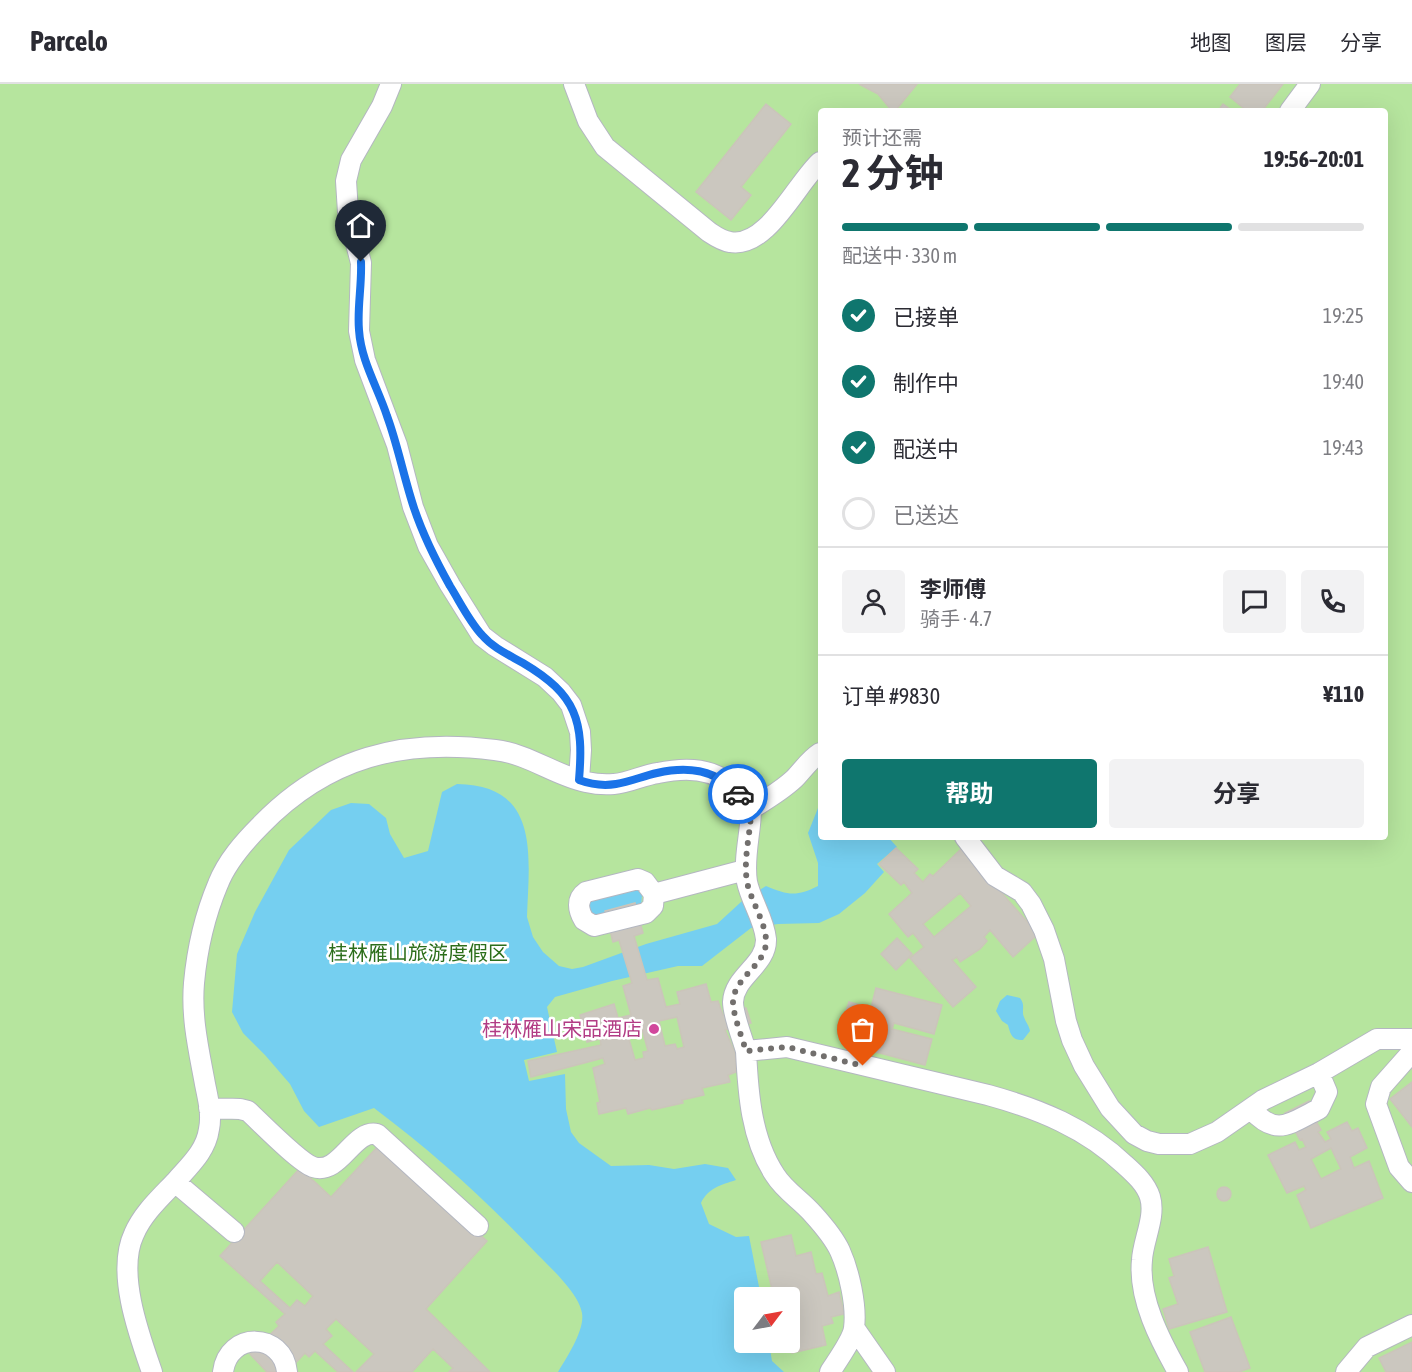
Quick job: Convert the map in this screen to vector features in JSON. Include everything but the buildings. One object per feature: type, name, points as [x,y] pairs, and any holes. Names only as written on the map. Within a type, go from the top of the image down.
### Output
[{"type":"lane","points":[[392,84],[351,160],[346,181],[348,212],[361,262],[359,331],[365,360],[394,436],[413,507],[428,546],[482,636],[545,677],[571,705],[580,732],[579,780]]},
{"type":"lane","points":[[574,84],[588,121],[605,147],[709,232],[728,242],[742,243],[759,235],[818,164]]},
{"type":"lane","points":[[1292,108],[1310,84]]},
{"type":"lane","points":[[152,1372],[136,1326],[130,1290],[128,1256],[132,1239],[145,1215],[205,1146],[210,1123],[209,1108],[194,1025],[193,1002],[199,950],[218,882],[230,860],[244,842],[271,814],[300,790],[361,759],[426,746],[497,750],[524,756],[579,780],[599,785],[616,784],[658,772],[699,770],[727,782],[751,809],[746,870],[748,885],[766,937],[765,949],[760,960],[735,990],[733,1004],[746,1051],[747,1087],[755,1127],[764,1154],[775,1175],[793,1197],[812,1212],[840,1251],[853,1294],[855,1329],[885,1372]]},
{"type":"lane","points":[[751,809],[788,784],[807,762],[818,754]]},
{"type":"lane","points":[[967,840],[995,876],[1022,892],[1035,911],[1054,959],[1072,1040],[1104,1099],[1134,1134],[1147,1141],[1159,1144],[1190,1144],[1217,1132],[1263,1100],[1319,1073],[1377,1039],[1412,1039]]},
{"type":"lane","points":[[654,894],[746,870]]},
{"type":"lane","points":[[746,1051],[787,1047],[1017,1103],[1075,1127],[1101,1144],[1139,1179],[1150,1197],[1150,1220],[1142,1253],[1141,1275],[1152,1315],[1178,1372]]},
{"type":"lane","points":[[1412,1052],[1381,1087],[1376,1104],[1399,1167],[1412,1182]]},
{"type":"lane","points":[[1251,1109],[1261,1120],[1271,1125],[1282,1126],[1319,1109],[1326,1092],[1319,1073]]},
{"type":"lane","points":[[209,1108],[240,1108],[248,1112],[299,1157],[314,1167],[330,1166],[365,1135],[376,1134],[478,1226]]},
{"type":"lane","points":[[1117,1157],[1134,1134]]},
{"type":"lane","points":[[175,1182],[234,1232]]},
{"type":"lane","points":[[1346,1372],[1355,1358],[1367,1347],[1412,1325]]},
{"type":"lane","points":[[830,1372],[855,1329]]},
{"type":"lane","points":[[223,1372],[228,1356],[236,1348],[246,1342],[256,1341],[277,1350],[284,1358],[287,1372]]},
{"type":"green space","name":"桂林雁山旅游度假区","points":[[0,84],[1412,84],[1412,1372],[0,1372]]},
{"type":"water","points":[[457,784],[484,788],[504,797],[517,811],[524,828],[529,871],[527,917],[533,937],[543,952],[559,966],[572,969],[646,944],[717,924],[741,902],[766,886],[792,894],[818,886],[818,863],[808,833],[818,808],[818,840],[891,840],[897,847],[877,864],[884,872],[865,893],[839,914],[819,923],[778,924],[751,928],[702,966],[678,966],[555,997],[547,1007],[557,1052],[524,1060],[529,1081],[565,1074],[566,1109],[571,1132],[579,1143],[611,1166],[649,1165],[674,1169],[705,1164],[728,1168],[736,1180],[711,1190],[701,1203],[709,1224],[736,1237],[749,1236],[759,1287],[734,1287],[734,1353],[771,1353],[772,1361],[784,1372],[558,1372],[581,1327],[582,1313],[576,1298],[557,1274],[459,1178],[374,1108],[319,1127],[304,1111],[290,1084],[243,1033],[232,1012],[237,954],[255,912],[289,850],[331,810],[351,803],[369,804],[386,818],[390,834],[404,858],[428,851],[442,792]]},
{"type":"water","points":[[634,886],[642,895],[641,906],[597,918],[591,912],[588,900]]},
{"type":"water","points":[[1007,995],[1020,998],[1023,1003],[1023,1015],[1030,1031],[1023,1040],[1012,1036],[1008,1025],[1002,1021],[996,1011],[1000,1001]]},
{"type":"way so far","points":[[738,794],[751,809],[746,870],[748,885],[766,937],[765,949],[760,960],[735,990],[733,1004],[746,1051],[787,1047],[863,1066]]},
{"type":"place","name":"桂林雁山宋品酒店","points":[[654,1029]]},
{"type":"route","points":[[361,262],[359,331],[365,360],[397,445],[413,507],[428,546],[482,636],[545,677],[571,705],[580,732],[579,780],[599,785],[616,784],[658,772],[699,770],[727,782],[738,794]]}]
